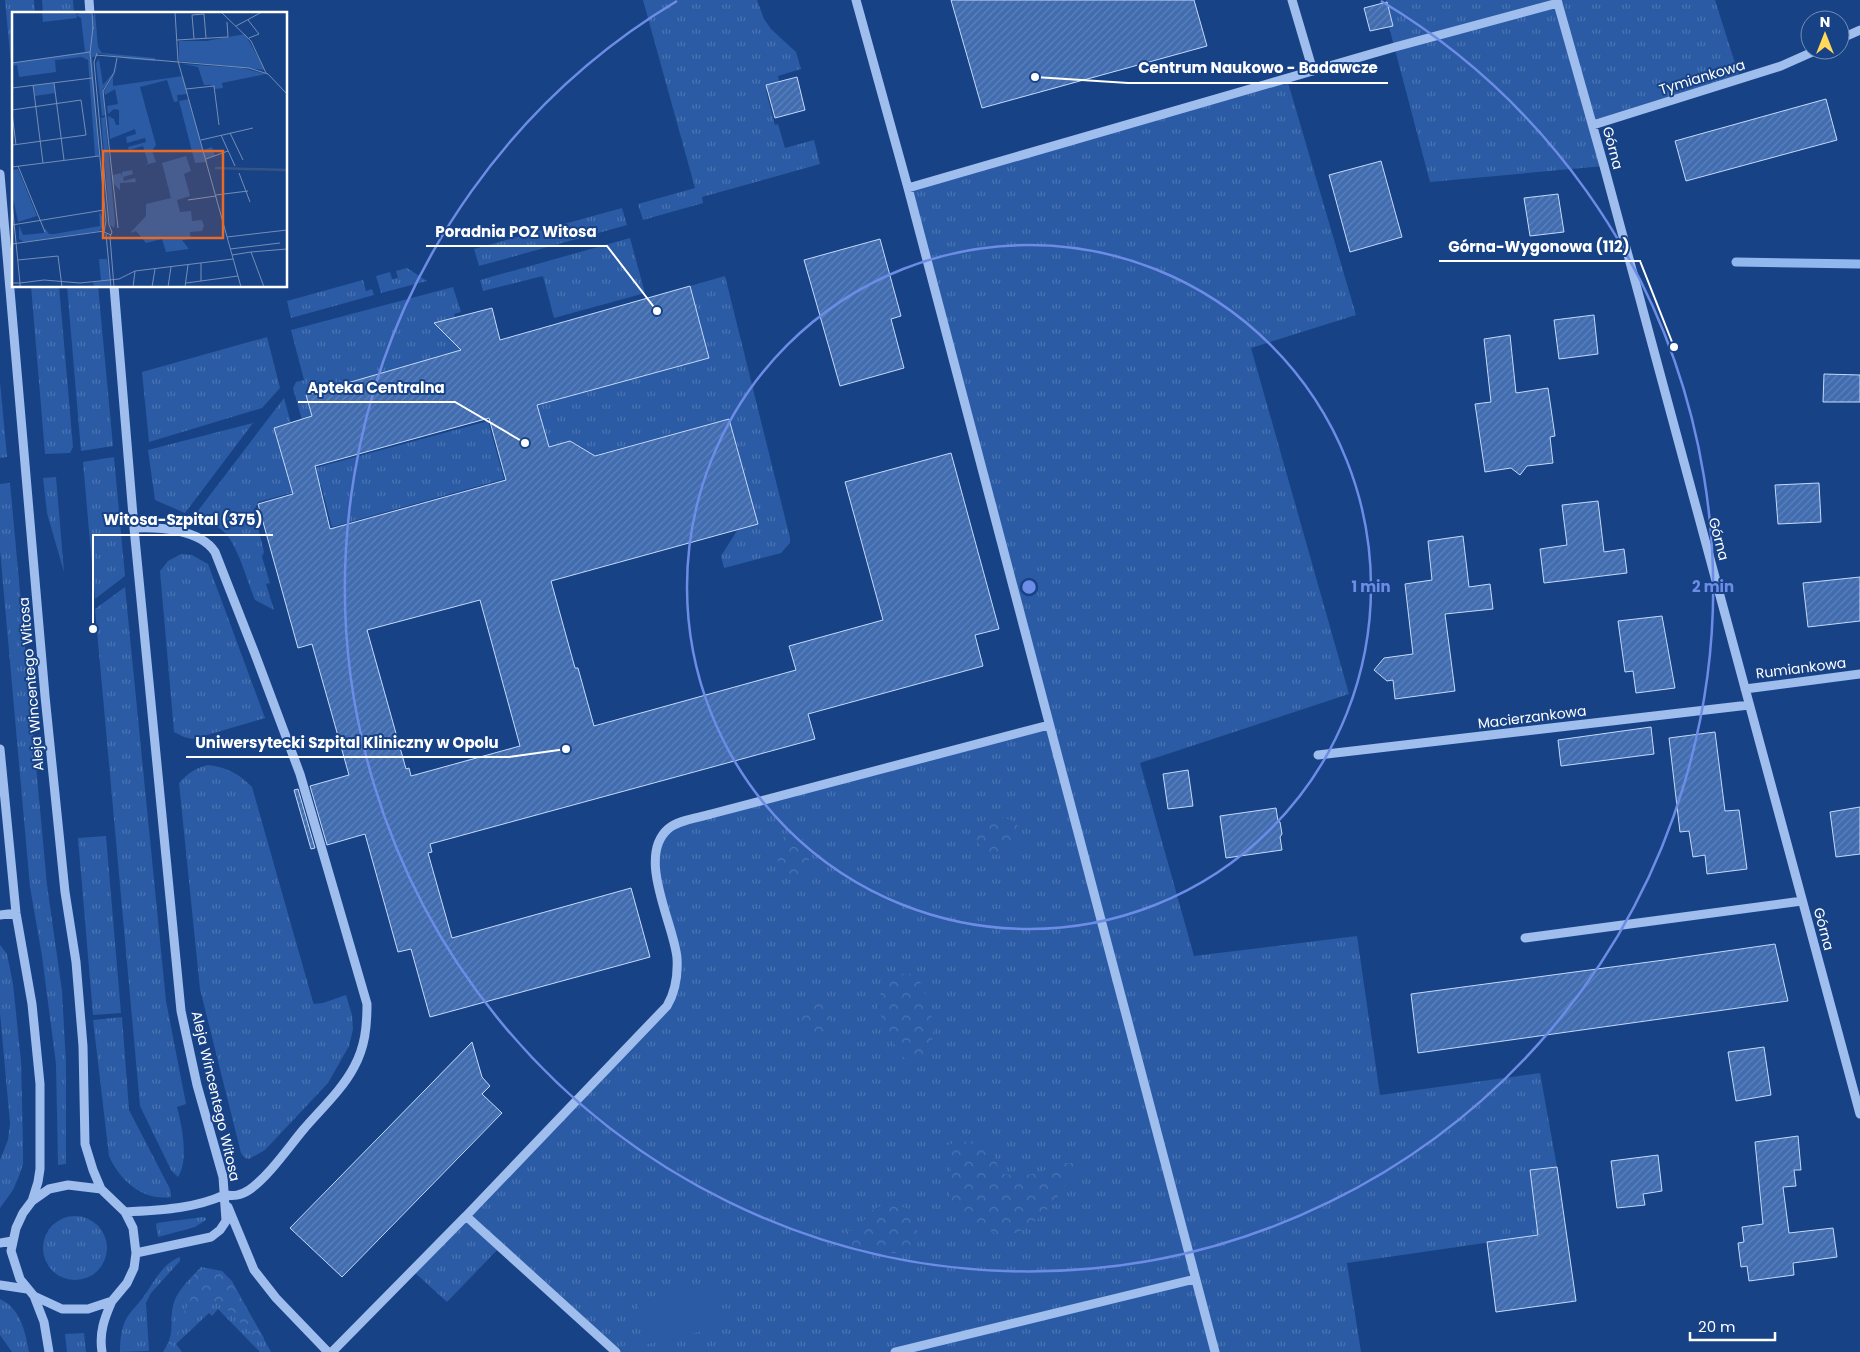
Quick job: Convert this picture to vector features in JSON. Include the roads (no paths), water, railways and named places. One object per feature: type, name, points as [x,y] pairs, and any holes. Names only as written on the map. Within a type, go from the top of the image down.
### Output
[{"type":"street","points":[[856,0],[908,188],[1214,1352]]},
{"type":"street","points":[[1292,0],[1313,71]]},
{"type":"street","points":[[908,188],[1394,47],[1557,2]]},
{"type":"street","name":"Górna","points":[[1557,2],[1593,125],[1860,1114]]},
{"type":"street","name":"Tymiankowa","points":[[1593,125],[1782,66],[1800,58]]},
{"type":"street","name":"Aleja Wincentego Witosa","points":[[0,174],[46,706],[65,892],[76,962],[83,1046],[85,1144],[101,1188]]},
{"type":"street","name":"Aleja Wincentego Witosa","points":[[114,288],[134,528],[181,1011],[196,1085],[223,1177],[226,1221],[216,1234],[136,1253]]},
{"type":"street","points":[[134,528],[168,529],[196,537],[211,547],[255,654],[300,774],[367,1004],[367,1030],[364,1045],[354,1068],[340,1087],[268,1171],[251,1188],[237,1196],[224,1195],[254,1270],[276,1298],[328,1352]]},
{"type":"street","name":"Rumiankowa","points":[[1745,689],[1860,674]]},
{"type":"street","name":"Macierzankowa","points":[[1318,755],[1749,705]]},
{"type":"street","points":[[332,1352],[466,1216],[667,1006],[674,994],[677,983],[677,956],[657,882],[655,864],[661,838],[667,829],[693,819],[1049,725]]},
{"type":"street","points":[[0,749],[16,913],[32,1004],[40,1084],[40,1169],[32,1201]]},
{"type":"street","points":[[1525,938],[1802,901]]},
{"type":"street","points":[[0,915],[16,913]]},
{"type":"street","points":[[49,1352],[44,1322],[31,1293],[20,1279],[11,1251],[12,1241],[23,1213],[32,1201],[49,1189],[68,1185],[101,1188],[125,1212],[133,1228],[136,1253],[134,1268],[127,1283],[112,1301],[102,1323],[100,1341],[102,1352]]},
{"type":"street","name":"Aleja Wincentego Witosa","points":[[125,1212],[187,1206],[211,1201],[224,1195]]},
{"type":"street","points":[[466,1216],[616,1352]]},
{"type":"street","points":[[0,1243],[12,1241]]},
{"type":"street","points":[[895,1352],[1195,1279]]},
{"type":"street","points":[[0,1285],[31,1293],[62,1309],[88,1309],[112,1301]]},
{"type":"waterway","points":[[1736,262],[1860,264]]},
{"type":"place","name":"Centrum Naukowo - Badawcze","points":[[1035,77]]},
{"type":"place","name":"Poradnia POZ Witosa","points":[[657,311]]},
{"type":"place","name":"Górna-Wygonowa (112)","points":[[1674,347]]},
{"type":"place","name":"Apteka Centralna","points":[[525,443]]},
{"type":"place","name":"Witosa-Szpital (375)","points":[[93,629]]},
{"type":"place","name":"Uniwersytecki Szpital Kliniczny w Opolu","points":[[566,749]]}]
